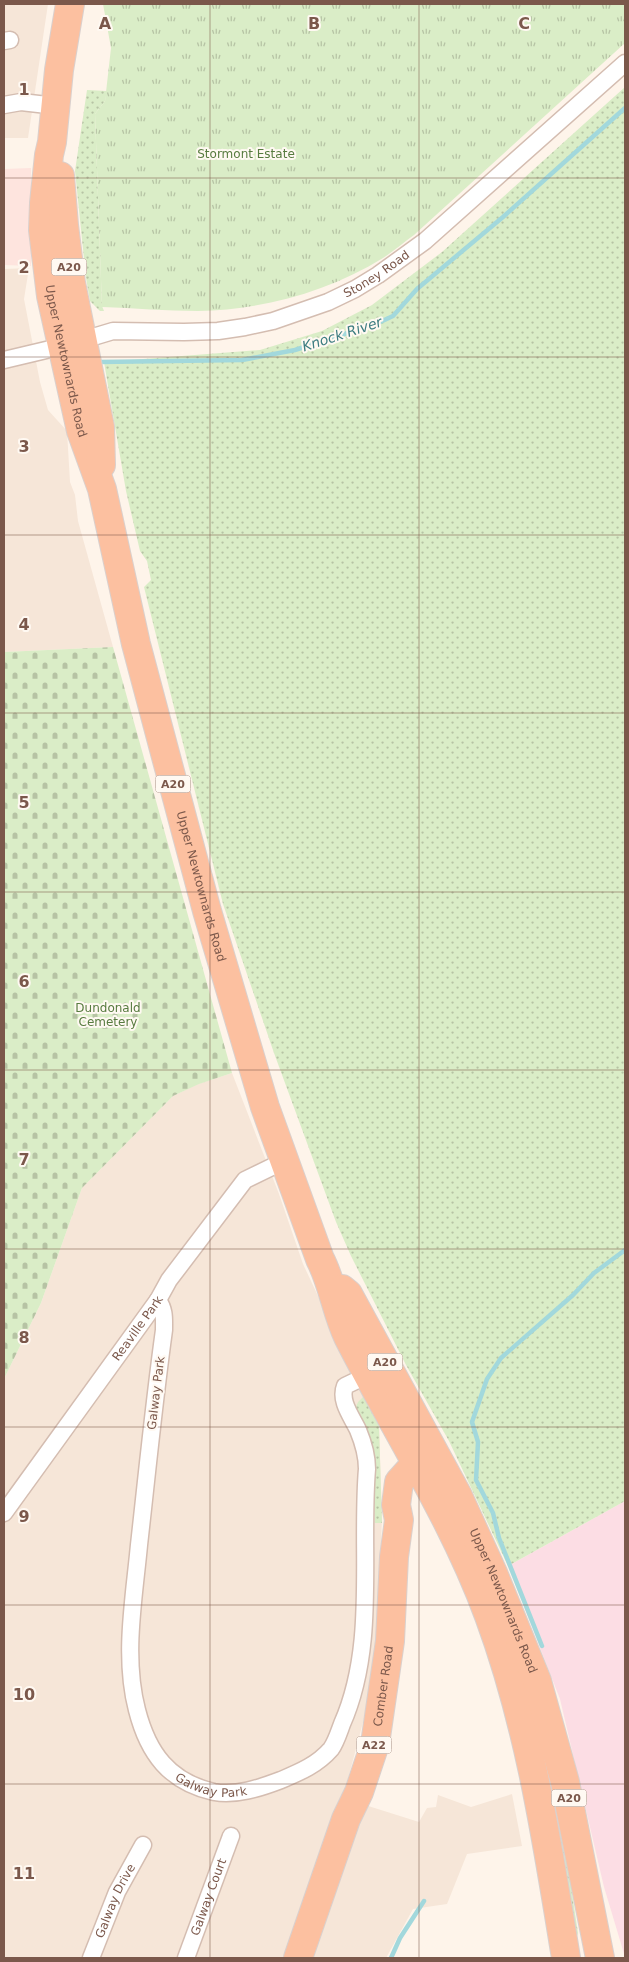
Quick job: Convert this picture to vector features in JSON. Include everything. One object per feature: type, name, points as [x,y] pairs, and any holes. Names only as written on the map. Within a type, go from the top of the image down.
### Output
[{"type":"highway","name":"Upper Newtownards Road","points":[[70,4],[59,70],[44,202],[43,230],[51,296],[73,343],[82,431],[102,489],[136,644],[206,911],[252,1067],[320,1260],[328,1275],[346,1332],[395,1425],[426,1458],[466,1512],[537,1681],[565,1782],[600,1958]]},
{"type":"highway","name":"Upper Newtownards Road","points":[[328,1275],[348,1294],[426,1458],[444,1517],[489,1615],[521,1715],[533,1766],[566,1958]]},
{"type":"highway","points":[[395,1425],[390,1477],[390,1511],[399,1522],[412,1511],[429,1507],[444,1517]]},
{"type":"highway","name":"Comber Road","points":[[298,1958],[346,1819],[359,1792],[375,1744],[390,1641],[394,1557],[399,1522],[396,1505],[399,1482],[426,1458]]},
{"type":"street","name":"Stoney Road","points":[[4,360],[113,331],[218,331],[245,327],[298,314],[328,302],[378,275],[425,241],[625,63]]},
{"type":"street","points":[[4,105],[21,102],[56,106]]},
{"type":"street","name":"Reaville Park","points":[[4,1513],[158,1300],[169,1280],[244,1180],[284,1161]]},
{"type":"street","name":"Galway Park","points":[[158,1300],[162,1306],[164,1330],[134,1596],[130,1653],[131,1683],[137,1711],[149,1744],[167,1770],[188,1784],[216,1792],[237,1793],[269,1784],[312,1767],[332,1748],[343,1721],[357,1671],[365,1613],[367,1460],[343,1392],[345,1386],[368,1375]]},
{"type":"street","name":"Galway Court","points":[[186,1958],[231,1836]]},
{"type":"street","name":"Galway Drive","points":[[91,1958],[117,1892],[143,1846]]},
{"type":"shaded area","points":[[4,4],[48,4],[28,138],[4,138]]},
{"type":"shaded area","points":[[31,168],[31,266],[4,265],[4,169]]},
{"type":"shaded area","points":[[29,268],[24,299],[40,382],[48,410],[67,431],[70,482],[75,495],[78,521],[113,647],[4,652],[4,269]]},
{"type":"shaded area","points":[[232,1073],[279,1194],[303,1264],[379,1426],[382,1518],[377,1636],[367,1707],[343,1798],[419,1822],[427,1808],[436,1807],[438,1795],[471,1807],[512,1794],[522,1846],[467,1854],[447,1904],[413,1909],[386,1958],[4,1958],[4,1379],[41,1303],[82,1188],[173,1096],[198,1084]]},
{"type":"shaded area","points":[[625,1501],[625,1957],[604,1887],[560,1699],[508,1566]]},
{"type":"green space","name":"Stormont Estate","points":[[103,4],[625,4],[625,43],[414,235],[387,255],[362,270],[294,297],[246,307],[222,310],[174,311],[102,307],[95,114],[105,101],[111,48]]},
{"type":"green space","points":[[625,87],[625,1501],[508,1566],[449,1441],[406,1365],[336,1222],[274,1053],[223,904],[144,587],[151,580],[147,561],[140,551],[126,491],[104,362],[260,350],[322,331],[372,305],[442,252]]},
{"type":"green space","points":[[87,90],[107,91],[105,101],[95,114],[102,306],[104,311],[100,311],[90,301],[75,171]]},
{"type":"green space","name":"Dundonald Cemetery","points":[[113,647],[232,1073],[199,1084],[173,1096],[82,1188],[41,1303],[4,1379],[4,652]]},
{"type":"green space","points":[[363,1397],[379,1426],[382,1523],[375,1523],[373,1473],[355,1409]]},
{"type":"green space","points":[[529,1695],[543,1728],[564,1840],[578,1933],[576,1939]]},
{"type":"waterway","name":"Knock River","points":[[100,362],[242,360],[295,350],[378,323],[393,316],[417,289],[503,217],[625,108]]},
{"type":"waterway","points":[[542,1646],[499,1538],[493,1513],[476,1480],[478,1442],[472,1422],[487,1379],[501,1358],[573,1295],[594,1273],[625,1250]]},
{"type":"waterway","points":[[391,1958],[400,1938],[424,1901]]}]
